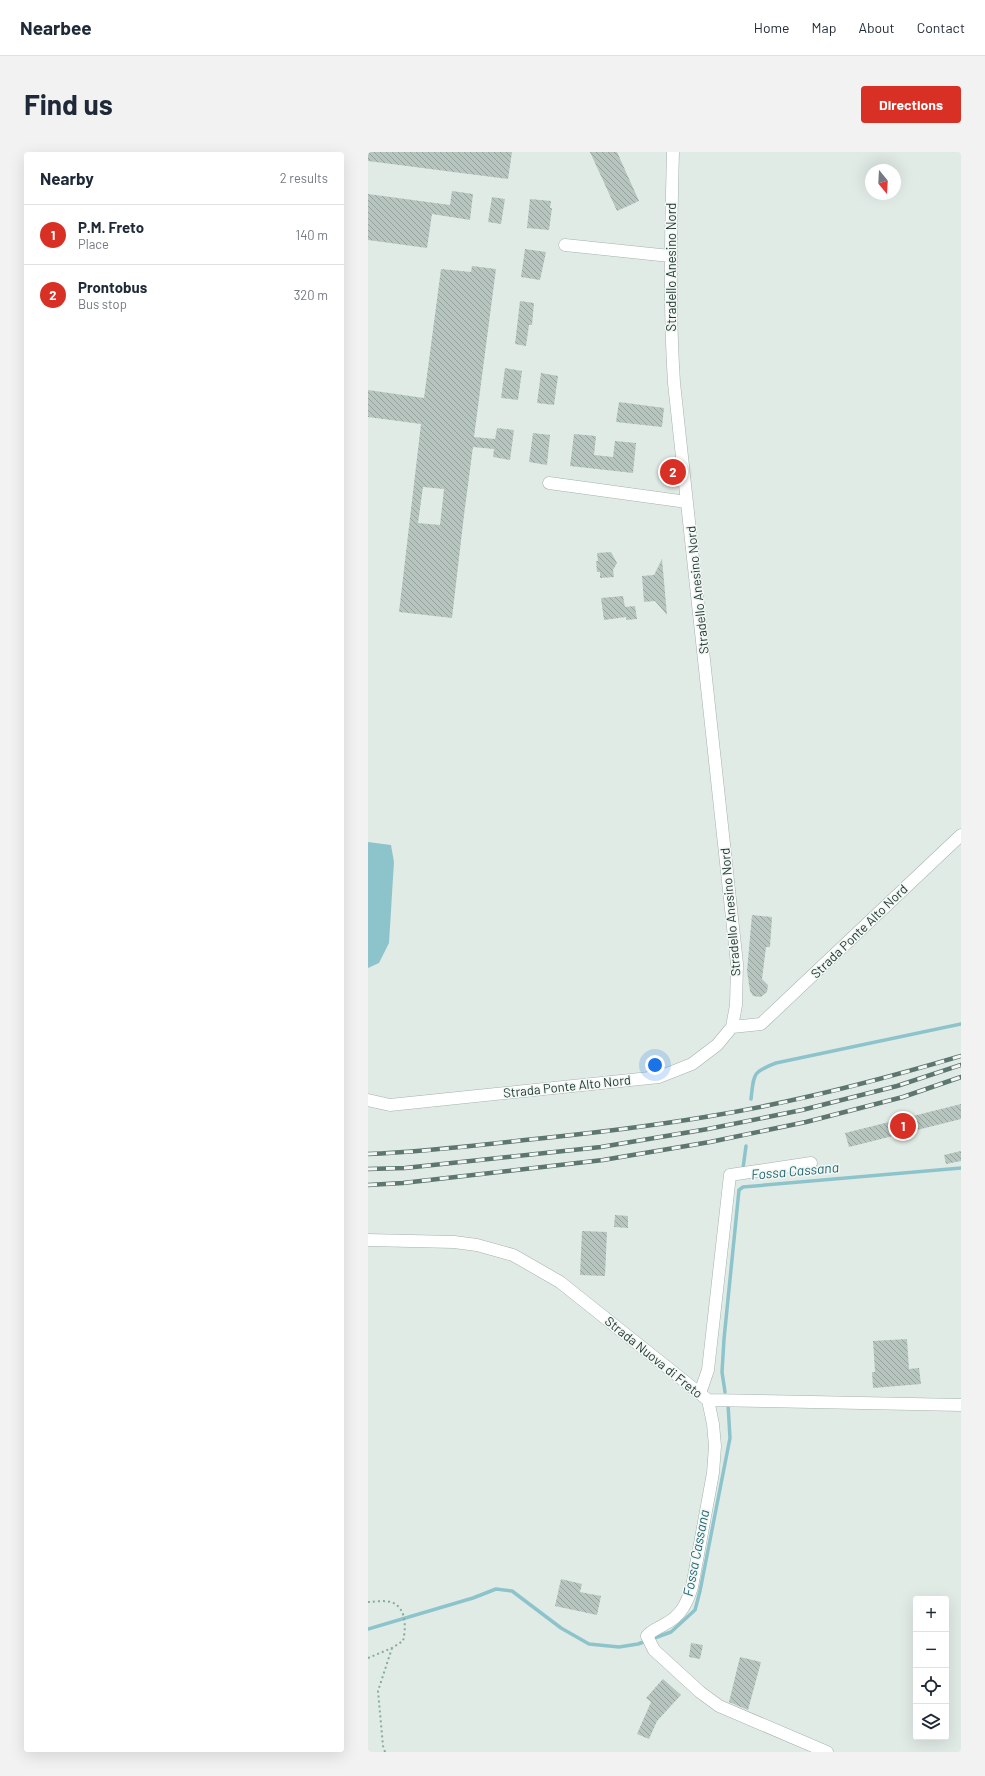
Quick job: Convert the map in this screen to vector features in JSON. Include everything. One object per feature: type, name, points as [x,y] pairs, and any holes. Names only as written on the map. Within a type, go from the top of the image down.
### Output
[{"type":"street","name":"Stradello Anesino Nord","points":[[673,152],[670,256],[673,367],[737,964],[736,1005],[732,1027]]},
{"type":"street","points":[[565,245],[670,256]]},
{"type":"street","points":[[549,483],[687,502]]},
{"type":"street","name":"Strada Ponte Alto Nord","points":[[368,1100],[390,1105],[660,1077],[692,1064],[717,1045],[732,1027],[761,1024],[961,835]]},
{"type":"street","points":[[812,1162],[730,1175],[704,1396],[713,1424],[715,1446],[713,1473],[692,1587],[688,1600],[677,1616],[651,1631],[647,1636],[654,1650],[700,1692],[719,1706],[827,1752]]},
{"type":"street","name":"Strada Nuova di Freto","points":[[368,1240],[454,1242],[477,1245],[513,1255],[560,1282],[704,1396],[961,1405]]},
{"type":"path","points":[[368,1602],[391,1602],[399,1608],[405,1619],[406,1631],[403,1641],[392,1648],[368,1658]]},
{"type":"path","points":[[385,1752],[383,1746],[378,1691],[392,1648]]},
{"type":"water","points":[[368,842],[391,845],[394,862],[389,943],[379,963],[368,968]]},
{"type":"building","points":[[368,152],[512,152],[508,179],[368,161]]},
{"type":"building","points":[[590,152],[617,152],[639,201],[617,211]]},
{"type":"building","points":[[452,191],[473,194],[470,220],[432,214],[427,248],[368,240],[368,194],[450,205]]},
{"type":"building","points":[[492,197],[505,199],[501,224],[488,222]]},
{"type":"building","points":[[530,199],[551,201],[550,208],[552,208],[549,230],[527,228]]},
{"type":"building","points":[[525,249],[546,252],[540,280],[521,277]]},
{"type":"building","points":[[472,266],[496,269],[474,437],[495,439],[497,428],[514,430],[510,460],[493,457],[494,449],[473,447],[452,618],[399,612],[421,424],[368,417],[368,390],[424,398],[441,269],[471,272]],"holes":[[[423,487],[444,489],[440,525],[418,523]]]},
{"type":"building","points":[[520,301],[534,303],[532,325],[529,325],[526,346],[515,344]]},
{"type":"building","points":[[505,368],[522,371],[518,400],[501,398]]},
{"type":"building","points":[[541,373],[558,376],[554,405],[537,403]]},
{"type":"building","points":[[619,402],[664,408],[662,427],[616,422]]},
{"type":"building","points":[[533,433],[550,435],[547,465],[529,462]]},
{"type":"building","points":[[574,434],[596,436],[594,455],[613,457],[615,441],[636,443],[633,473],[570,466]]},
{"type":"building","points":[[611,552],[617,563],[613,570],[614,577],[600,578],[600,572],[597,572],[597,553]]},
{"type":"building","points":[[662,559],[667,615],[655,601],[644,602],[642,576],[654,575]]},
{"type":"building","points":[[623,596],[625,607],[635,606],[637,619],[626,620],[626,617],[604,620],[601,598]]},
{"type":"building","points":[[752,915],[772,917],[770,947],[766,947],[762,979],[768,985],[767,992],[761,997],[753,996],[750,991],[747,971]]},
{"type":"building","points":[[961,1104],[961,1119],[849,1147],[845,1133]]},
{"type":"building","points":[[961,1151],[961,1161],[946,1164],[944,1155]]},
{"type":"building","points":[[615,1215],[628,1216],[628,1228],[614,1227]]},
{"type":"building","points":[[582,1231],[607,1232],[605,1276],[580,1275]]},
{"type":"building","points":[[907,1339],[909,1369],[919,1368],[921,1384],[873,1388],[872,1372],[875,1372],[873,1341]]},
{"type":"building","points":[[561,1579],[582,1584],[580,1592],[601,1596],[597,1615],[555,1606]]},
{"type":"building","points":[[691,1643],[703,1645],[700,1659],[689,1657]]},
{"type":"building","points":[[740,1657],[761,1662],[748,1710],[729,1702]]},
{"type":"building","points":[[663,1679],[681,1695],[657,1721],[649,1739],[637,1734],[651,1702],[646,1698]]},
{"type":"waterway","points":[[751,1099],[754,1079],[758,1072],[776,1063],[961,1024]]},
{"type":"waterway","points":[[743,1168],[746,1146]]},
{"type":"waterway","name":"Fossa Cassana","points":[[725,1392],[722,1372],[724,1339],[739,1190],[743,1187],[961,1168]]},
{"type":"waterway","name":"Fossa Cassana","points":[[368,1629],[473,1598],[496,1589],[512,1591],[561,1628],[589,1644],[619,1647],[638,1644],[671,1632],[695,1610],[700,1591],[730,1438],[728,1404]]},
{"type":"railway","points":[[368,1154],[407,1152],[570,1135],[705,1117],[834,1091],[961,1056]]},
{"type":"railway","points":[[368,1169],[405,1168],[601,1147],[708,1129],[802,1110],[897,1086],[961,1065]]},
{"type":"railway","points":[[368,1185],[403,1183],[603,1160],[710,1142],[806,1122],[903,1097],[961,1077]]},
{"type":"place","name":"Prontobus","points":[[673,472]]},
{"type":"place","name":"P.M. Freto","points":[[903,1126]]}]
